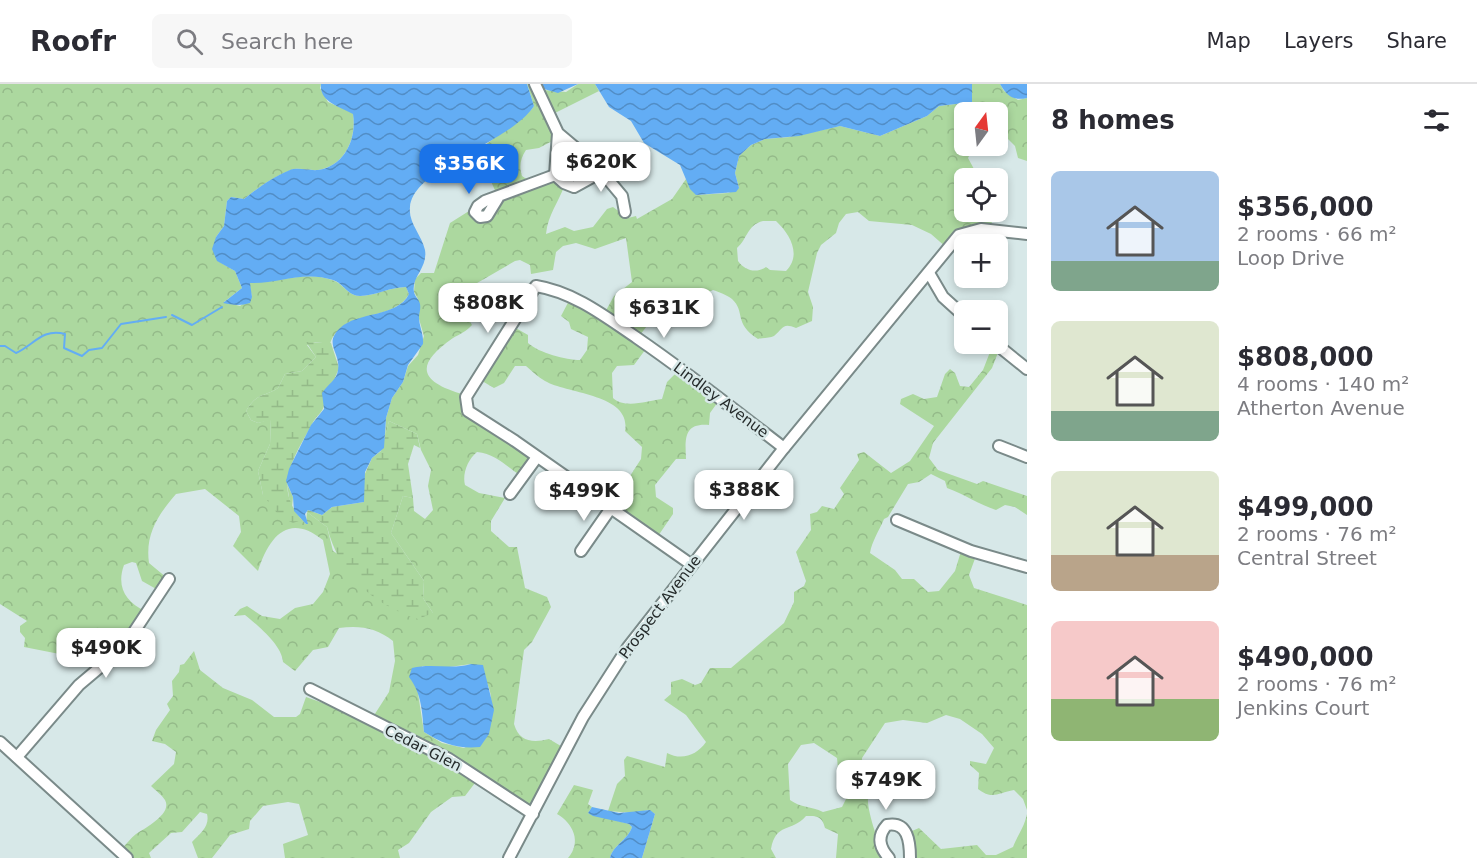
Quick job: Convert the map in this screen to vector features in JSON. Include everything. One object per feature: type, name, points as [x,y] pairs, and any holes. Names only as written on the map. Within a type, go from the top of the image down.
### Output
[{"type":"street","points":[[535,84],[558,134],[596,165],[622,196],[625,212]]},
{"type":"street","points":[[555,175],[558,134]]},
{"type":"street","points":[[555,175],[564,183],[574,187],[594,176],[596,165]]},
{"type":"street","points":[[498,198],[555,175]]},
{"type":"street","name":"Prospect Avenue","points":[[509,858],[584,717],[615,667],[784,448],[959,235],[981,229],[1027,234]]},
{"type":"street","points":[[929,273],[943,297],[954,307]]},
{"type":"street","name":"Lindley Avenue","points":[[537,458],[468,411],[466,397],[536,286],[562,292],[602,314],[711,392],[784,448]]},
{"type":"street","points":[[1008,354],[1027,369]]},
{"type":"street","points":[[999,446],[1027,457]]},
{"type":"street","points":[[510,494],[537,458],[692,566]]},
{"type":"street","points":[[581,551],[611,508]]},
{"type":"street","points":[[897,520],[971,551],[1027,567]]},
{"type":"street","points":[[16,757],[79,685],[124,647],[169,579]]},
{"type":"street","name":"Cedar Glen","points":[[310,689],[449,759],[533,814]]},
{"type":"street","points":[[0,742],[127,858]]},
{"type":"street","points":[[889,858],[880,844],[880,835],[887,825],[893,824],[900,826],[906,832],[910,858]]},
{"type":"green space","points":[[0,84],[321,84],[320,88],[328,102],[353,113],[351,141],[342,157],[335,163],[318,170],[291,170],[277,176],[244,199],[231,197],[227,201],[224,226],[216,237],[218,261],[235,271],[242,288],[224,302],[240,306],[252,297],[249,282],[311,276],[332,280],[352,294],[360,296],[406,287],[409,294],[402,303],[392,309],[345,325],[336,333],[330,344],[315,342],[307,345],[316,357],[302,371],[285,374],[278,388],[258,398],[246,411],[251,420],[258,423],[271,419],[270,444],[258,471],[263,495],[302,520],[295,510],[306,524],[307,512],[327,527],[333,551],[433,613],[423,598],[424,581],[391,533],[403,496],[413,498],[414,511],[425,519],[433,510],[428,486],[431,470],[421,450],[417,434],[389,421],[385,439],[386,418],[392,398],[403,382],[408,366],[418,355],[424,336],[419,319],[418,299],[414,292],[415,279],[421,273],[434,273],[450,223],[469,211],[493,206],[498,197],[489,177],[470,169],[467,162],[471,151],[484,146],[531,110],[534,106],[527,84],[541,84],[544,90],[566,92],[578,84],[595,84],[599,91],[549,116],[558,138],[539,148],[526,150],[522,157],[520,166],[522,176],[537,186],[555,176],[565,184],[549,220],[546,234],[565,227],[574,231],[593,227],[607,209],[613,207],[628,218],[636,216],[637,219],[672,199],[686,179],[697,195],[728,193],[739,188],[735,173],[739,156],[751,145],[765,139],[790,137],[840,126],[880,136],[927,116],[939,106],[954,104],[954,156],[969,156],[973,168],[954,168],[954,222],[992,222],[991,228],[980,228],[970,234],[954,234],[954,244],[947,248],[931,234],[912,225],[869,221],[858,212],[846,214],[839,223],[836,233],[821,245],[817,253],[808,292],[813,307],[812,321],[796,328],[785,326],[770,337],[758,339],[750,333],[742,323],[738,308],[732,299],[713,290],[688,301],[663,300],[653,309],[650,322],[640,335],[648,346],[634,365],[617,366],[612,373],[613,398],[630,404],[662,399],[667,382],[680,369],[720,399],[710,413],[709,425],[690,429],[686,438],[686,459],[676,459],[655,485],[656,497],[673,508],[673,514],[656,539],[612,504],[641,459],[642,447],[625,431],[624,419],[619,409],[596,397],[545,381],[526,366],[515,366],[504,383],[494,388],[477,378],[514,327],[528,335],[528,343],[539,350],[568,359],[580,360],[587,350],[588,337],[571,329],[569,322],[561,316],[571,297],[604,314],[614,296],[632,282],[626,238],[595,249],[576,243],[563,246],[556,252],[553,270],[531,274],[530,265],[520,260],[515,261],[465,290],[462,294],[461,303],[472,325],[440,348],[427,365],[427,372],[431,379],[439,385],[465,395],[468,411],[535,455],[521,476],[495,458],[477,452],[466,467],[464,476],[465,485],[479,493],[505,498],[491,521],[491,531],[509,547],[517,547],[525,588],[547,597],[551,607],[532,642],[524,650],[514,724],[519,734],[527,740],[549,739],[566,749],[534,810],[478,779],[465,796],[452,797],[431,812],[409,843],[398,850],[400,858],[285,858],[283,844],[308,835],[299,804],[288,802],[263,806],[250,821],[249,829],[230,835],[212,858],[198,858],[192,842],[207,822],[207,814],[200,812],[182,832],[171,833],[149,853],[151,858],[128,858],[122,849],[165,811],[165,800],[151,786],[174,764],[176,752],[165,744],[152,741],[156,730],[170,710],[167,704],[173,696],[172,681],[179,672],[180,665],[184,664],[194,651],[200,670],[223,688],[252,700],[274,717],[296,717],[300,714],[306,697],[371,720],[389,692],[395,661],[393,641],[368,628],[339,628],[328,647],[313,650],[295,671],[283,662],[278,649],[262,630],[245,615],[234,616],[240,609],[247,606],[262,616],[280,619],[295,608],[313,604],[323,592],[330,574],[323,540],[300,528],[282,532],[268,548],[258,571],[233,546],[241,532],[239,516],[205,489],[176,494],[154,526],[149,543],[149,563],[167,578],[158,590],[142,581],[136,563],[124,565],[121,580],[124,593],[145,611],[135,632],[100,662],[24,647],[25,638],[20,632],[20,626],[27,621],[0,604]],"holes":[[[776,221],[790,238],[794,252],[791,265],[786,271],[770,270],[766,267],[750,270],[744,267],[738,261],[737,248],[758,223]],[[471,664],[480,673],[491,696],[489,734],[464,748],[442,743],[424,732],[417,687],[422,666],[442,668]]]},
{"type":"green space","points":[[972,84],[1000,84],[1004,91],[1018,100],[1027,98],[1027,161],[1018,158],[1015,146],[1008,139],[1008,102],[972,102]]},
{"type":"green space","points":[[306,342],[331,343],[339,368],[334,380],[323,393],[322,411],[298,450],[289,473],[287,484],[289,496],[293,508],[302,520],[293,523],[280,517],[263,495],[258,471],[270,444],[271,420],[258,423],[251,420],[246,411],[258,398],[278,388],[285,374],[302,371],[316,357]]},
{"type":"green space","points":[[989,354],[997,354],[992,368],[933,443],[929,458],[938,470],[977,484],[983,481],[1027,496],[1027,515],[1015,507],[1005,505],[996,510],[990,508],[947,488],[945,481],[931,474],[919,482],[908,484],[888,517],[884,519],[870,553],[895,570],[902,579],[914,579],[928,592],[939,591],[955,571],[962,548],[977,553],[969,575],[974,588],[1027,605],[1027,810],[1023,799],[1014,790],[991,795],[978,789],[979,773],[970,765],[970,761],[986,764],[994,748],[982,734],[960,719],[946,715],[927,723],[903,720],[885,723],[862,758],[863,777],[878,782],[876,794],[868,799],[868,804],[880,846],[886,858],[836,858],[838,834],[825,828],[818,818],[806,816],[776,835],[771,849],[776,858],[642,858],[655,814],[649,810],[633,813],[608,811],[617,784],[625,776],[624,760],[627,756],[665,767],[667,753],[678,756],[689,755],[706,742],[686,715],[664,700],[671,694],[671,682],[682,679],[695,685],[701,683],[710,668],[731,668],[784,623],[794,602],[794,592],[804,586],[806,581],[796,552],[811,530],[810,514],[817,512],[822,506],[834,509],[844,494],[840,488],[859,460],[857,454],[864,452],[891,473],[910,461],[934,426],[900,404],[901,399],[913,394],[924,399],[937,397],[945,374],[950,369],[955,373],[960,386],[969,387],[983,370]],"holes":[[[814,743],[837,758],[839,780],[846,787],[847,797],[842,807],[823,812],[790,800],[788,764],[801,745]]]},
{"type":"green space","points":[[389,421],[417,434],[420,448],[414,445],[408,464],[413,498],[403,496],[391,533],[424,581],[423,598],[433,613],[418,619],[386,605],[360,585],[340,559],[327,527],[307,512],[308,510],[322,515],[332,507],[364,502],[364,476],[372,458],[381,451]]},
{"type":"green space","points":[[287,484],[293,497],[292,507]]},
{"type":"green space","points":[[574,785],[593,790],[588,804],[592,807],[588,813],[629,824],[632,827],[610,858],[568,858],[574,846],[574,833],[567,822],[557,814]]},
{"type":"green space","points":[[1027,814],[1027,858],[913,858],[910,840],[912,831],[919,828],[941,849],[977,845],[986,855],[996,855],[1013,847]]},
{"type":"water","points":[[321,84],[527,84],[534,106],[522,120],[444,167],[415,193],[410,213],[425,250],[424,262],[414,287],[420,304],[419,320],[423,344],[408,365],[403,382],[392,398],[386,418],[384,448],[372,458],[365,472],[364,502],[332,507],[322,515],[308,510],[305,514],[308,524],[306,524],[294,511],[293,497],[286,481],[289,469],[311,425],[324,409],[322,393],[337,374],[338,364],[333,344],[335,334],[340,328],[357,319],[396,307],[409,294],[406,287],[360,296],[349,292],[333,280],[311,276],[250,283],[252,297],[250,303],[236,305],[223,303],[242,288],[235,271],[217,261],[212,249],[216,237],[224,226],[227,201],[231,197],[244,199],[277,176],[290,170],[318,170],[327,167],[335,163],[347,150],[353,132],[353,114],[327,100],[321,90]]},
{"type":"water","points":[[541,84],[578,84],[558,93],[544,89]]},
{"type":"water","points":[[595,84],[972,84],[972,102],[954,102],[954,104],[939,106],[927,116],[880,136],[840,126],[799,136],[765,139],[751,145],[739,156],[735,173],[739,188],[736,192],[696,195],[690,189],[680,165],[644,143],[631,121],[609,107]]},
{"type":"water","points":[[1000,84],[1027,84],[1027,98],[1011,97]]},
{"type":"water","points":[[483,665],[494,710],[489,734],[480,747],[451,745],[424,732],[419,697],[409,677],[412,668]]},
{"type":"water","points":[[592,807],[619,813],[650,810],[655,814],[642,858],[610,858],[632,827],[629,824],[593,816],[588,813]]},
{"type":"waterway","points":[[172,315],[192,325],[222,307]]},
{"type":"waterway","points":[[0,346],[5,346],[16,353],[44,335],[57,333],[65,334],[64,348],[82,356],[89,350],[102,348],[121,324],[166,317]]}]
